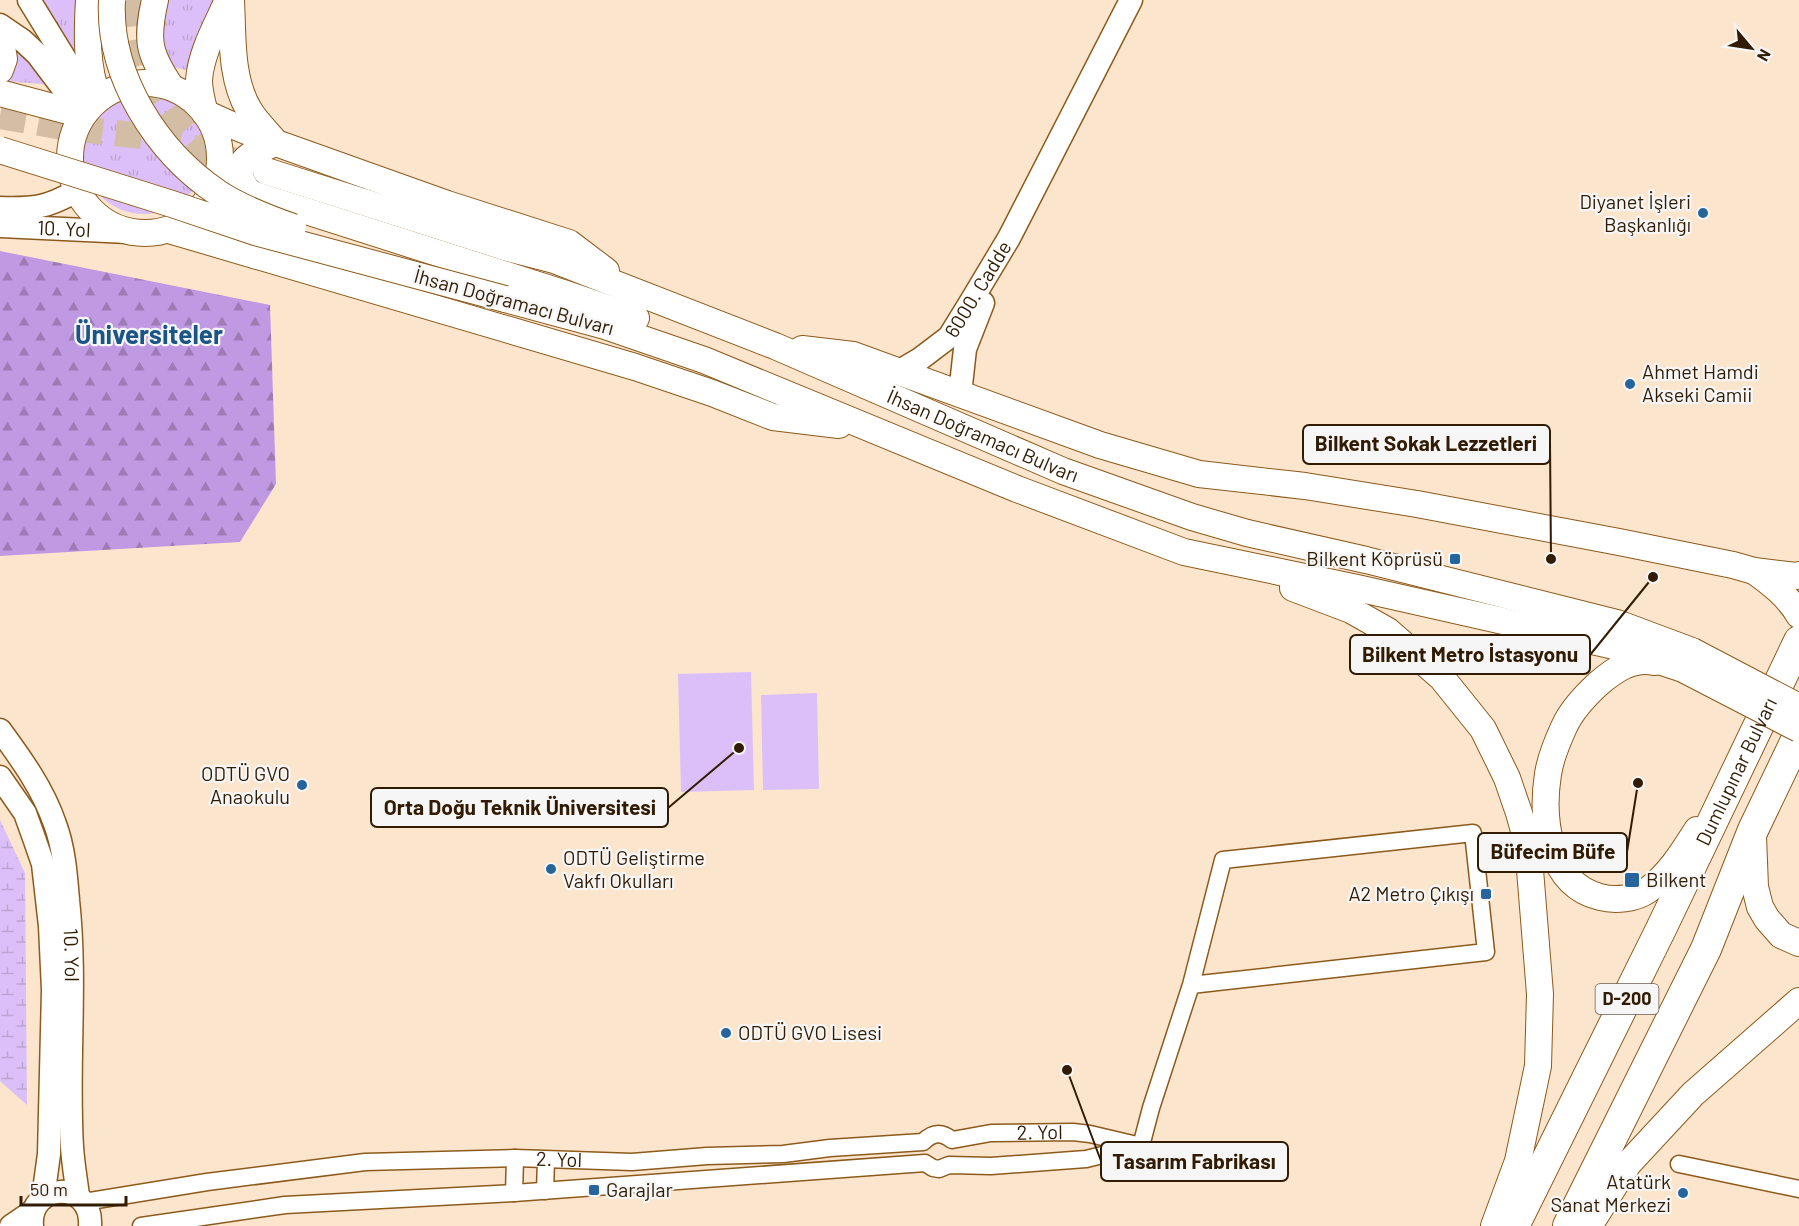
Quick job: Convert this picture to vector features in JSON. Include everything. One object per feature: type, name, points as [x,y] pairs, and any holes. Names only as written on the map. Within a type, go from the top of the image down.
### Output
[{"type":"highway","name":"Dumlupınar Bulvarı","points":[[1514,1226],[1799,641]]},
{"type":"highway","name":"Dumlupınar Bulvarı","points":[[1568,1226],[1706,949],[1753,830],[1799,734]]},
{"type":"main road","points":[[89,0],[88,66],[92,81],[90,107]]},
{"type":"main road","points":[[112,0],[115,44],[122,69],[133,93],[158,136],[198,177],[218,193],[261,216],[460,286]]},
{"type":"main road","points":[[155,0],[149,26],[149,40],[152,54],[171,87]]},
{"type":"main road","points":[[230,0],[204,56],[199,79],[205,113],[215,132],[220,152],[217,181],[211,194],[203,206],[188,220],[169,230],[149,234],[128,232],[97,217],[85,205],[72,179],[69,154],[71,140],[90,107],[117,88],[137,83],[155,83],[171,87],[190,98],[205,113],[249,133],[447,204],[569,243],[630,290]]},
{"type":"main road","points":[[230,0],[239,85],[250,112],[276,143]]},
{"type":"main road","points":[[88,27],[109,41],[119,44],[133,39],[149,26]]},
{"type":"main road","points":[[0,34],[4,59],[0,70]]},
{"type":"main road","points":[[0,93],[90,107]]},
{"type":"main road","points":[[250,193],[242,184],[240,176],[243,161],[250,154],[276,143]]},
{"type":"main road","name":"İhsan Doğramacı Bulvarı","points":[[0,150],[255,232],[605,326],[693,356],[1017,489],[1184,552],[1687,660]]},
{"type":"main road","points":[[0,165],[45,153],[69,154]]},
{"type":"main road","name":"İhsan Doğramacı Bulvarı","points":[[266,171],[508,248],[554,260],[775,346],[1063,471],[1192,517],[1247,533],[1366,560],[1617,623],[1687,660]]},
{"type":"main road","name":"İhsan Doğramacı Bulvarı","points":[[203,206],[221,198],[250,193],[566,294],[737,356],[1017,489]]},
{"type":"main road","points":[[169,230],[635,367],[773,417],[872,429]]},
{"type":"main road","points":[[775,346],[853,355],[1100,445],[1199,474],[1305,486],[1417,504],[1619,542],[1754,571],[1799,575]]},
{"type":"main road","points":[[1184,552],[1306,592],[1351,610],[1388,631],[1442,678],[1483,729],[1507,778],[1528,844],[1540,1004],[1538,1066],[1518,1161],[1494,1226]]},
{"type":"main road","points":[[1754,571],[1776,586],[1799,615]]},
{"type":"main road","points":[[1737,770],[1676,862],[1646,891],[1632,897],[1608,899],[1581,889],[1561,871],[1552,849],[1547,826],[1545,799],[1548,772],[1564,726],[1580,703],[1611,673],[1625,665],[1643,660],[1687,660],[1799,706]]},
{"type":"main road","points":[[1687,660],[1799,729]]},
{"type":"main road","points":[[1753,830],[1755,887],[1760,907],[1781,935],[1799,942]]},
{"type":"main road","points":[[1588,1226],[1628,1164],[1693,1094],[1799,1002]]},
{"type":"street","points":[[29,0],[72,70],[90,107]]},
{"type":"street","points":[[1009,238],[1131,0]]},
{"type":"street","points":[[0,25],[22,40],[90,107]]},
{"type":"street","name":"10. Yol","points":[[0,208],[37,208],[61,200],[76,190]]},
{"type":"street","name":"10. Yol","points":[[0,226],[128,232]]},
{"type":"street","name":"6000. Cadde","points":[[898,372],[920,359],[949,336],[1009,238]]},
{"type":"street","name":"6000. Cadde","points":[[960,394],[964,349],[1009,238]]},
{"type":"street","name":"10. Yol","points":[[0,730],[44,796],[56,826],[64,859],[71,928],[73,994],[72,1147],[81,1199]]},
{"type":"street","name":"10. Yol","points":[[0,777],[25,813],[43,864],[50,927],[53,990],[49,1154],[36,1212]]},
{"type":"street","points":[[1141,1146],[1191,985],[1223,860],[1473,833],[1486,952],[1191,985]]},
{"type":"street","name":"2. Yol","points":[[11,1226],[36,1212],[51,1193],[60,1191],[69,1192],[81,1199],[365,1162],[515,1158],[632,1162],[707,1156],[783,1154],[830,1148],[923,1142],[929,1136],[936,1134],[942,1134],[952,1140],[991,1133],[1073,1132],[1141,1146]]},
{"type":"street","points":[[949,1165],[955,1156],[952,1140]]},
{"type":"street","points":[[923,1142],[921,1153],[925,1163]]},
{"type":"street","name":"2. Yol","points":[[141,1226],[285,1205],[545,1191],[925,1163],[939,1169],[949,1165],[991,1166],[1086,1159],[1141,1146]]},
{"type":"street","points":[[514,1193],[515,1158]]},
{"type":"street","points":[[545,1191],[546,1160]]},
{"type":"street","points":[[1679,1164],[1799,1189]]},
{"type":"street","points":[[81,1199],[88,1210],[90,1226]]},
{"type":"green space","points":[[41,0],[76,0],[77,58]]},
{"type":"green space","points":[[167,0],[214,0],[213,12],[188,68],[185,70],[174,67],[165,54],[160,24]]},
{"type":"green space","points":[[11,40],[54,85],[4,81]]},
{"type":"green space","points":[[144,90],[168,94],[188,108],[202,128],[206,152],[202,176],[188,196],[168,210],[144,214],[120,210],[100,196],[86,176],[82,152],[86,128],[100,108],[120,94]]},
{"type":"green space","points":[[0,251],[270,305],[276,484],[240,542],[0,556]]},
{"type":"green space","points":[[751,672],[754,790],[681,792],[678,674]]},
{"type":"green space","points":[[817,693],[819,789],[763,790],[761,695]]},
{"type":"green space","points":[[0,820],[25,873],[27,1105],[0,1081]]},
{"type":"tunnel","points":[[136,0],[140,46],[152,82],[173,115],[202,150]]},
{"type":"tunnel","points":[[0,116],[62,127],[151,137],[202,150],[262,170]]},
{"type":"place","name":"Diyanet İşleri Başkanlığı","points":[[1703,213]]},
{"type":"place","name":"Ahmet Hamdi Akseki Camii","points":[[1630,384]]},
{"type":"place","name":"Bilkent Köprüsü","points":[[1455,559]]},
{"type":"place","name":"Bilkent Sokak Lezzetleri","points":[[1551,559]]},
{"type":"place","name":"Bilkent Metro İstasyonu","points":[[1653,577]]},
{"type":"place","name":"Orta Doğu Teknik Üniversitesi","points":[[739,748]]},
{"type":"place","name":"Büfecim Büfe","points":[[1638,783]]},
{"type":"place","name":"ODTÜ GVO Anaokulu","points":[[302,785]]},
{"type":"place","name":"ODTÜ Geliştirme Vakfı Okulları","points":[[551,869]]},
{"type":"place","name":"Bilkent","points":[[1632,880]]},
{"type":"place","name":"A2 Metro Çıkışı","points":[[1486,894]]},
{"type":"place","name":"ODTÜ GVO Lisesi","points":[[726,1033]]},
{"type":"place","name":"Tasarım Fabrikası","points":[[1067,1070]]},
{"type":"place","name":"Garajlar","points":[[594,1190]]},
{"type":"place","name":"Atatürk Sanat Merkezi","points":[[1683,1193]]},
{"type":"district","name":"Üniversiteler","points":[[149,335]]}]
